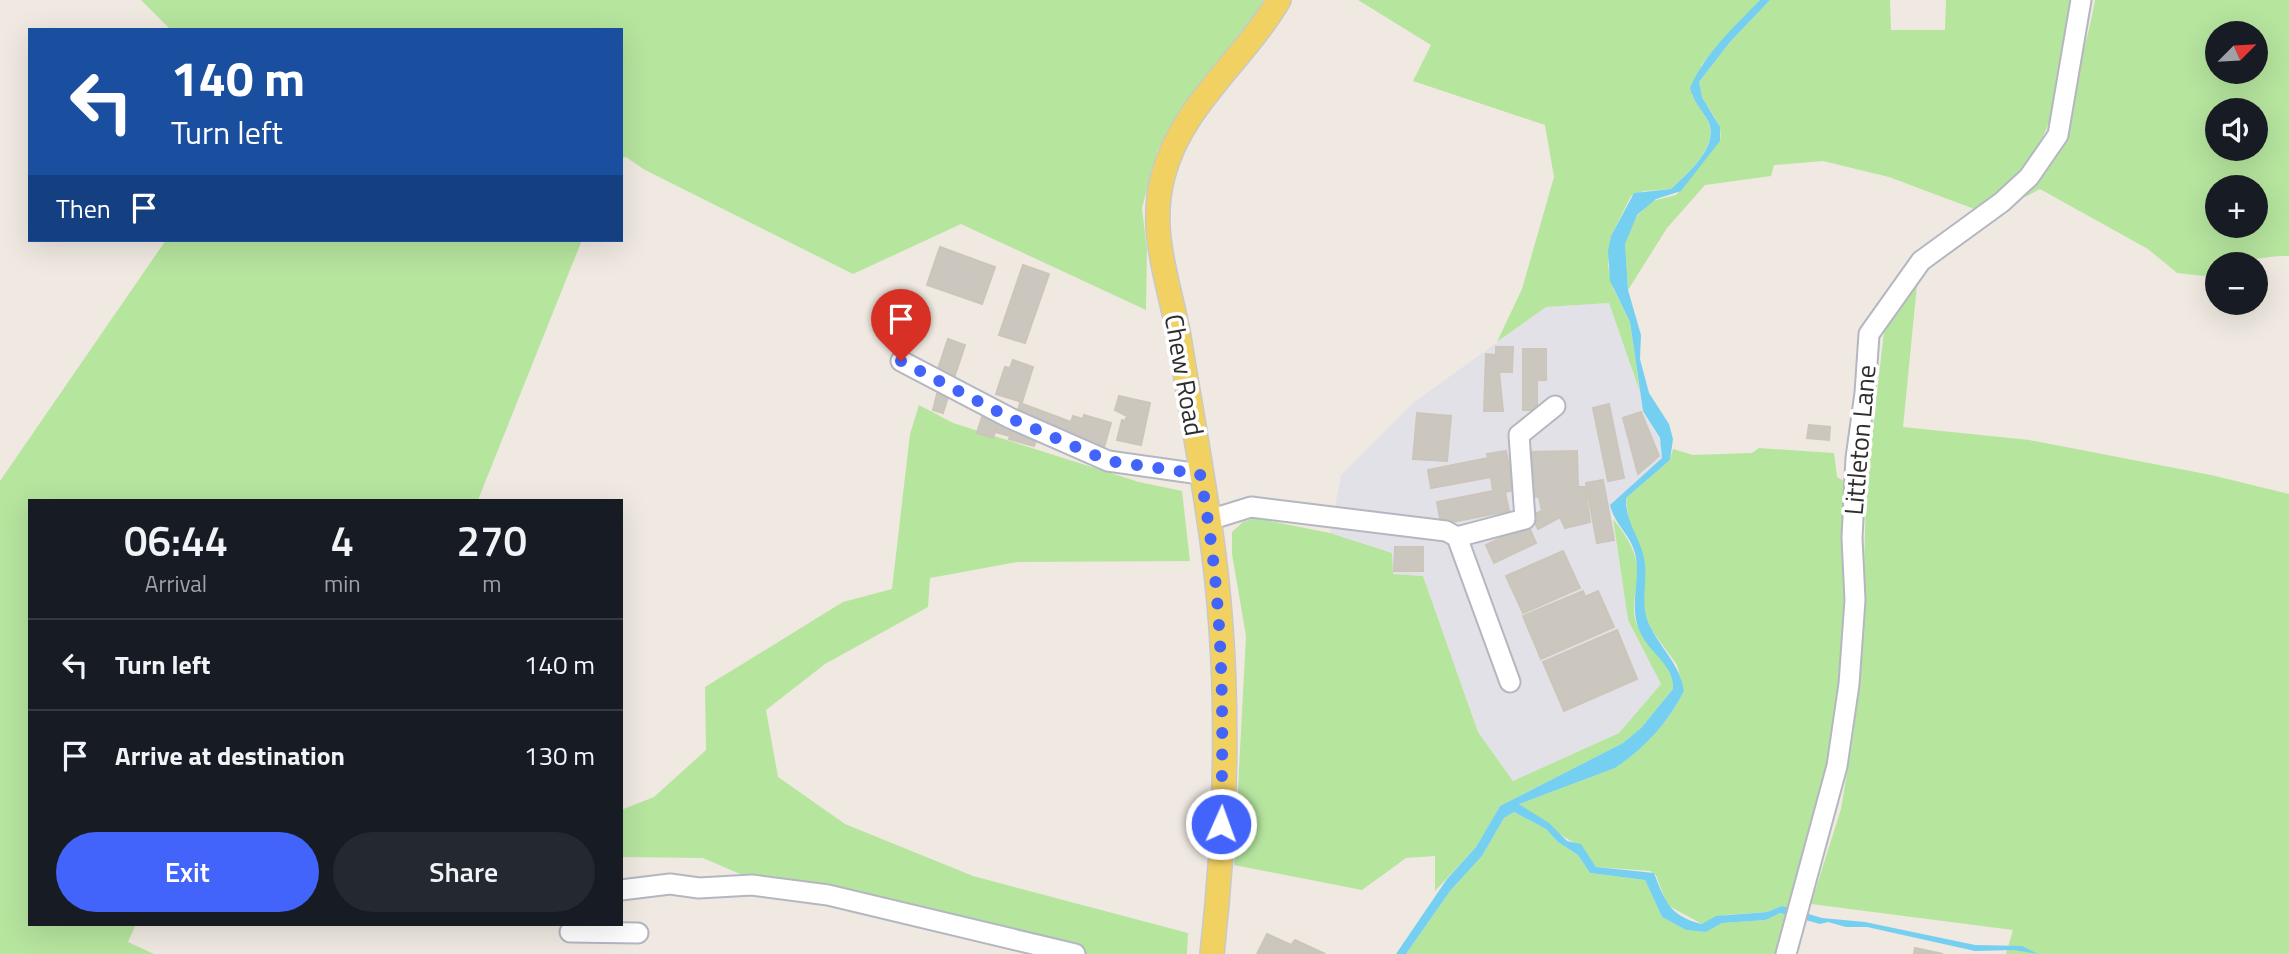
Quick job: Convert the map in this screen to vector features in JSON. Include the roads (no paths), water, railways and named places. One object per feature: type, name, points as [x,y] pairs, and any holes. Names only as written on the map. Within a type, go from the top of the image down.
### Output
[{"type":"main road","name":"Chew Road","points":[[1212,954],[1218,882],[1224,724],[1220,609],[1209,520],[1178,335],[1160,254],[1156,211],[1171,151],[1184,125],[1252,41],[1279,0]]},
{"type":"street","name":"Littleton Lane","points":[[1786,954],[1838,766],[1855,600],[1852,538],[1856,458],[1869,334],[1921,261],[2002,202],[2029,177],[2059,135],[2081,0]]},
{"type":"street","points":[[901,361],[1010,418],[1108,461],[1200,474]]},
{"type":"street","points":[[1457,537],[1525,519],[1519,435],[1555,405]]},
{"type":"street","points":[[1209,520],[1251,507],[1447,531],[1457,537],[1510,682]]},
{"type":"street","points":[[623,890],[670,884],[699,888],[752,885],[828,895],[1075,954]]},
{"type":"street","points":[[570,932],[597,928],[638,933]]},
{"type":"water","points":[[1760,0],[1770,0],[1730,42],[1699,82],[1702,97],[1720,127],[1720,141],[1681,191],[1656,199],[1637,215],[1625,244],[1628,290],[1641,335],[1640,359],[1649,393],[1669,424],[1673,439],[1670,460],[1626,498],[1626,507],[1644,556],[1646,617],[1653,633],[1674,664],[1684,691],[1671,714],[1654,734],[1615,768],[1519,804],[1549,823],[1567,841],[1581,844],[1596,867],[1654,873],[1670,906],[1691,921],[1702,924],[1716,916],[1767,912],[1782,906],[1822,918],[1865,922],[1975,945],[2022,946],[2038,954],[2014,950],[1975,951],[1867,927],[1846,927],[1828,922],[1820,924],[1780,913],[1766,920],[1722,923],[1706,932],[1686,930],[1662,917],[1645,880],[1590,873],[1578,855],[1558,842],[1546,829],[1514,812],[1504,818],[1482,856],[1450,891],[1406,954],[1396,954],[1447,879],[1476,847],[1500,806],[1623,743],[1641,728],[1673,689],[1670,673],[1645,641],[1637,624],[1635,553],[1610,505],[1662,458],[1660,438],[1643,411],[1630,322],[1610,281],[1608,251],[1611,236],[1634,193],[1671,189],[1706,149],[1711,130],[1690,88],[1712,52]]}]
